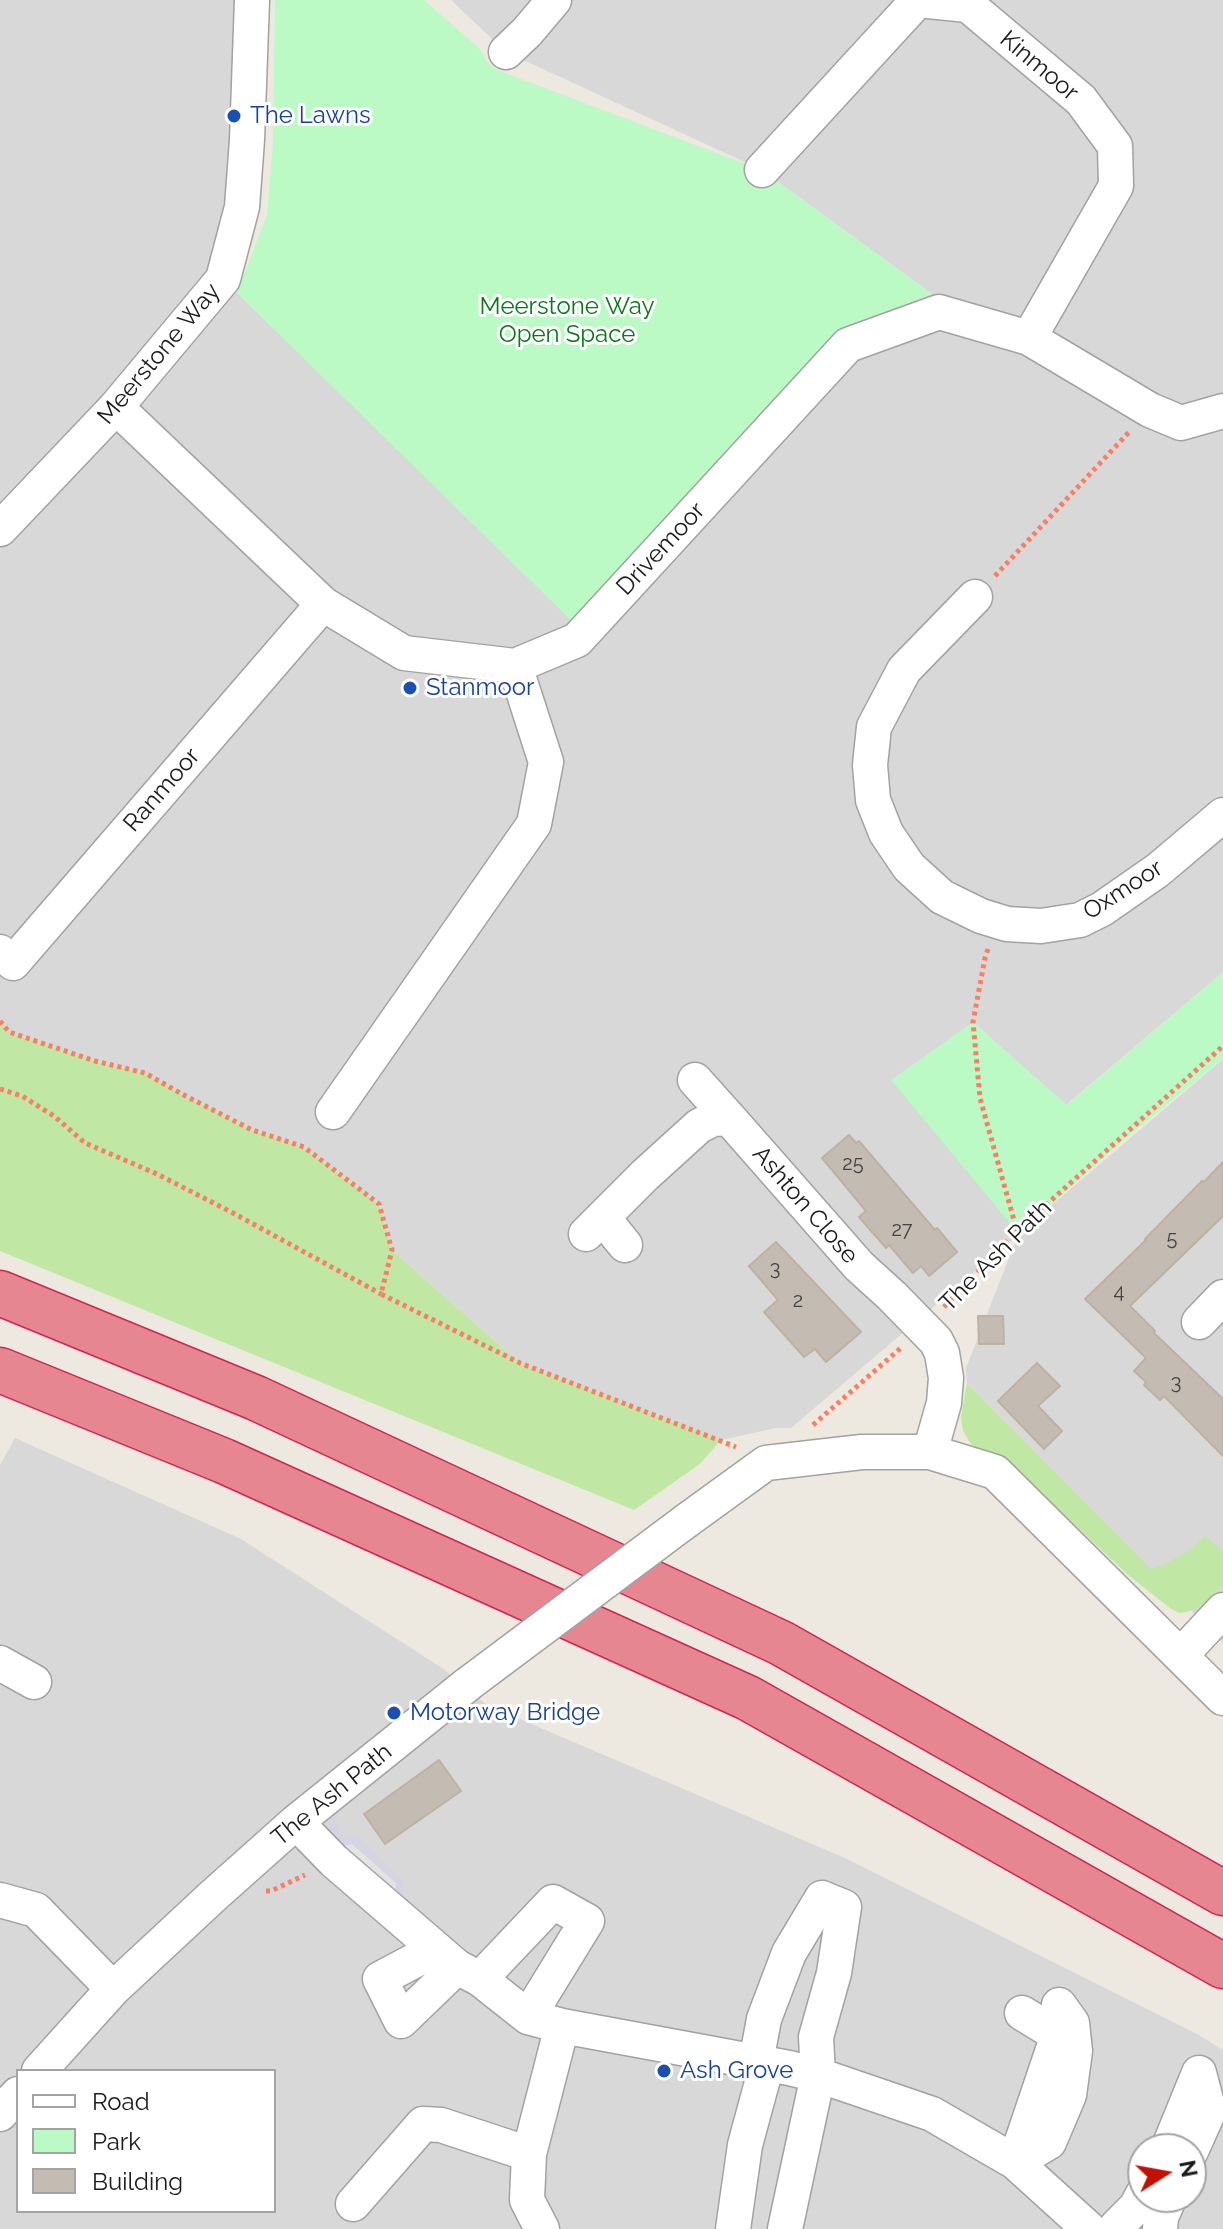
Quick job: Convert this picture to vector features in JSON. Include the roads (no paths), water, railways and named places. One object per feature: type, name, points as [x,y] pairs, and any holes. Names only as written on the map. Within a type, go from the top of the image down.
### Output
[{"type":"highway","points":[[0,1293],[256,1398],[781,1643],[1223,1893]]},
{"type":"highway","points":[[0,1370],[224,1461],[748,1698],[1223,1966]]},
{"type":"street","name":"Meerstone Way","points":[[0,529],[116,407],[223,279],[242,207],[252,0]]},
{"type":"street","points":[[528,42],[554,0]]},
{"type":"street","name":"Kinmoor","points":[[762,170],[918,0],[968,5],[1081,100],[1115,146],[1116,186],[1029,338]]},
{"type":"street","name":"Drivemoor","points":[[116,407],[323,604],[404,653],[515,666],[577,640],[848,345],[939,312],[1029,338],[1150,410],[1181,423],[1223,411]]},
{"type":"street","name":"Oxmoor","points":[[975,597],[904,670],[874,727],[870,765],[873,800],[886,833],[909,867],[942,897],[981,916],[1007,924],[1041,926],[1080,920],[1102,909],[1158,870],[1223,815]]},
{"type":"street","name":"Ranmoor","points":[[0,952],[13,963],[323,604]]},
{"type":"street","points":[[352,1105],[534,824],[546,762],[515,666]]},
{"type":"street","name":"Ashton Close","points":[[695,1080],[859,1266],[936,1341],[942,1353],[946,1378],[944,1403],[930,1452]]},
{"type":"street","points":[[625,1245],[594,1226],[699,1126],[713,1119],[729,1118]]},
{"type":"street","points":[[1199,1322],[1223,1297]]},
{"type":"street","name":"The Ash Path","points":[[41,2069],[113,1989],[296,1822],[468,1684],[766,1463],[862,1452],[930,1452]]},
{"type":"street","points":[[930,1452],[995,1472],[1223,1698]]},
{"type":"street","points":[[1181,1655],[1223,1610]]},
{"type":"street","points":[[1,1666],[34,1682]]},
{"type":"street","points":[[296,1822],[334,1861],[457,1965],[528,2017],[818,2075],[932,2114],[1015,2162],[1104,2228],[1127,2213]]},
{"type":"street","points":[[733,2229],[761,2063],[764,2019],[789,1953],[822,1898],[844,1907],[834,1973],[816,2037],[818,2075],[785,2229]]},
{"type":"street","points":[[0,1900],[36,1910],[113,1989]]},
{"type":"street","points":[[457,1965],[553,1902],[587,1921],[528,2017]]},
{"type":"street","points":[[1015,2162],[1049,2142],[1069,2095],[1075,2051],[1072,2023],[1059,2005]]},
{"type":"street","points":[[1015,2162],[1058,2035],[1022,2013]]},
{"type":"street","points":[[528,2219],[529,2154],[562,2026]]},
{"type":"street","points":[[1175,2133],[1199,2073],[1209,2111],[1199,2133]]},
{"type":"street","points":[[0,2114],[16,2096]]},
{"type":"street","points":[[353,2204],[423,2124],[441,2125],[529,2154]]},
{"type":"place","name":"The Lawns","points":[[234,116]]},
{"type":"place","name":"Stanmoor","points":[[410,688]]},
{"type":"place","name":"Motorway Bridge","points":[[394,1713]]},
{"type":"place","name":"Ash Grove","points":[[664,2071]]},
{"type":"park label","name":"Meerstone Way Open Space","points":[[567,321]]}]
